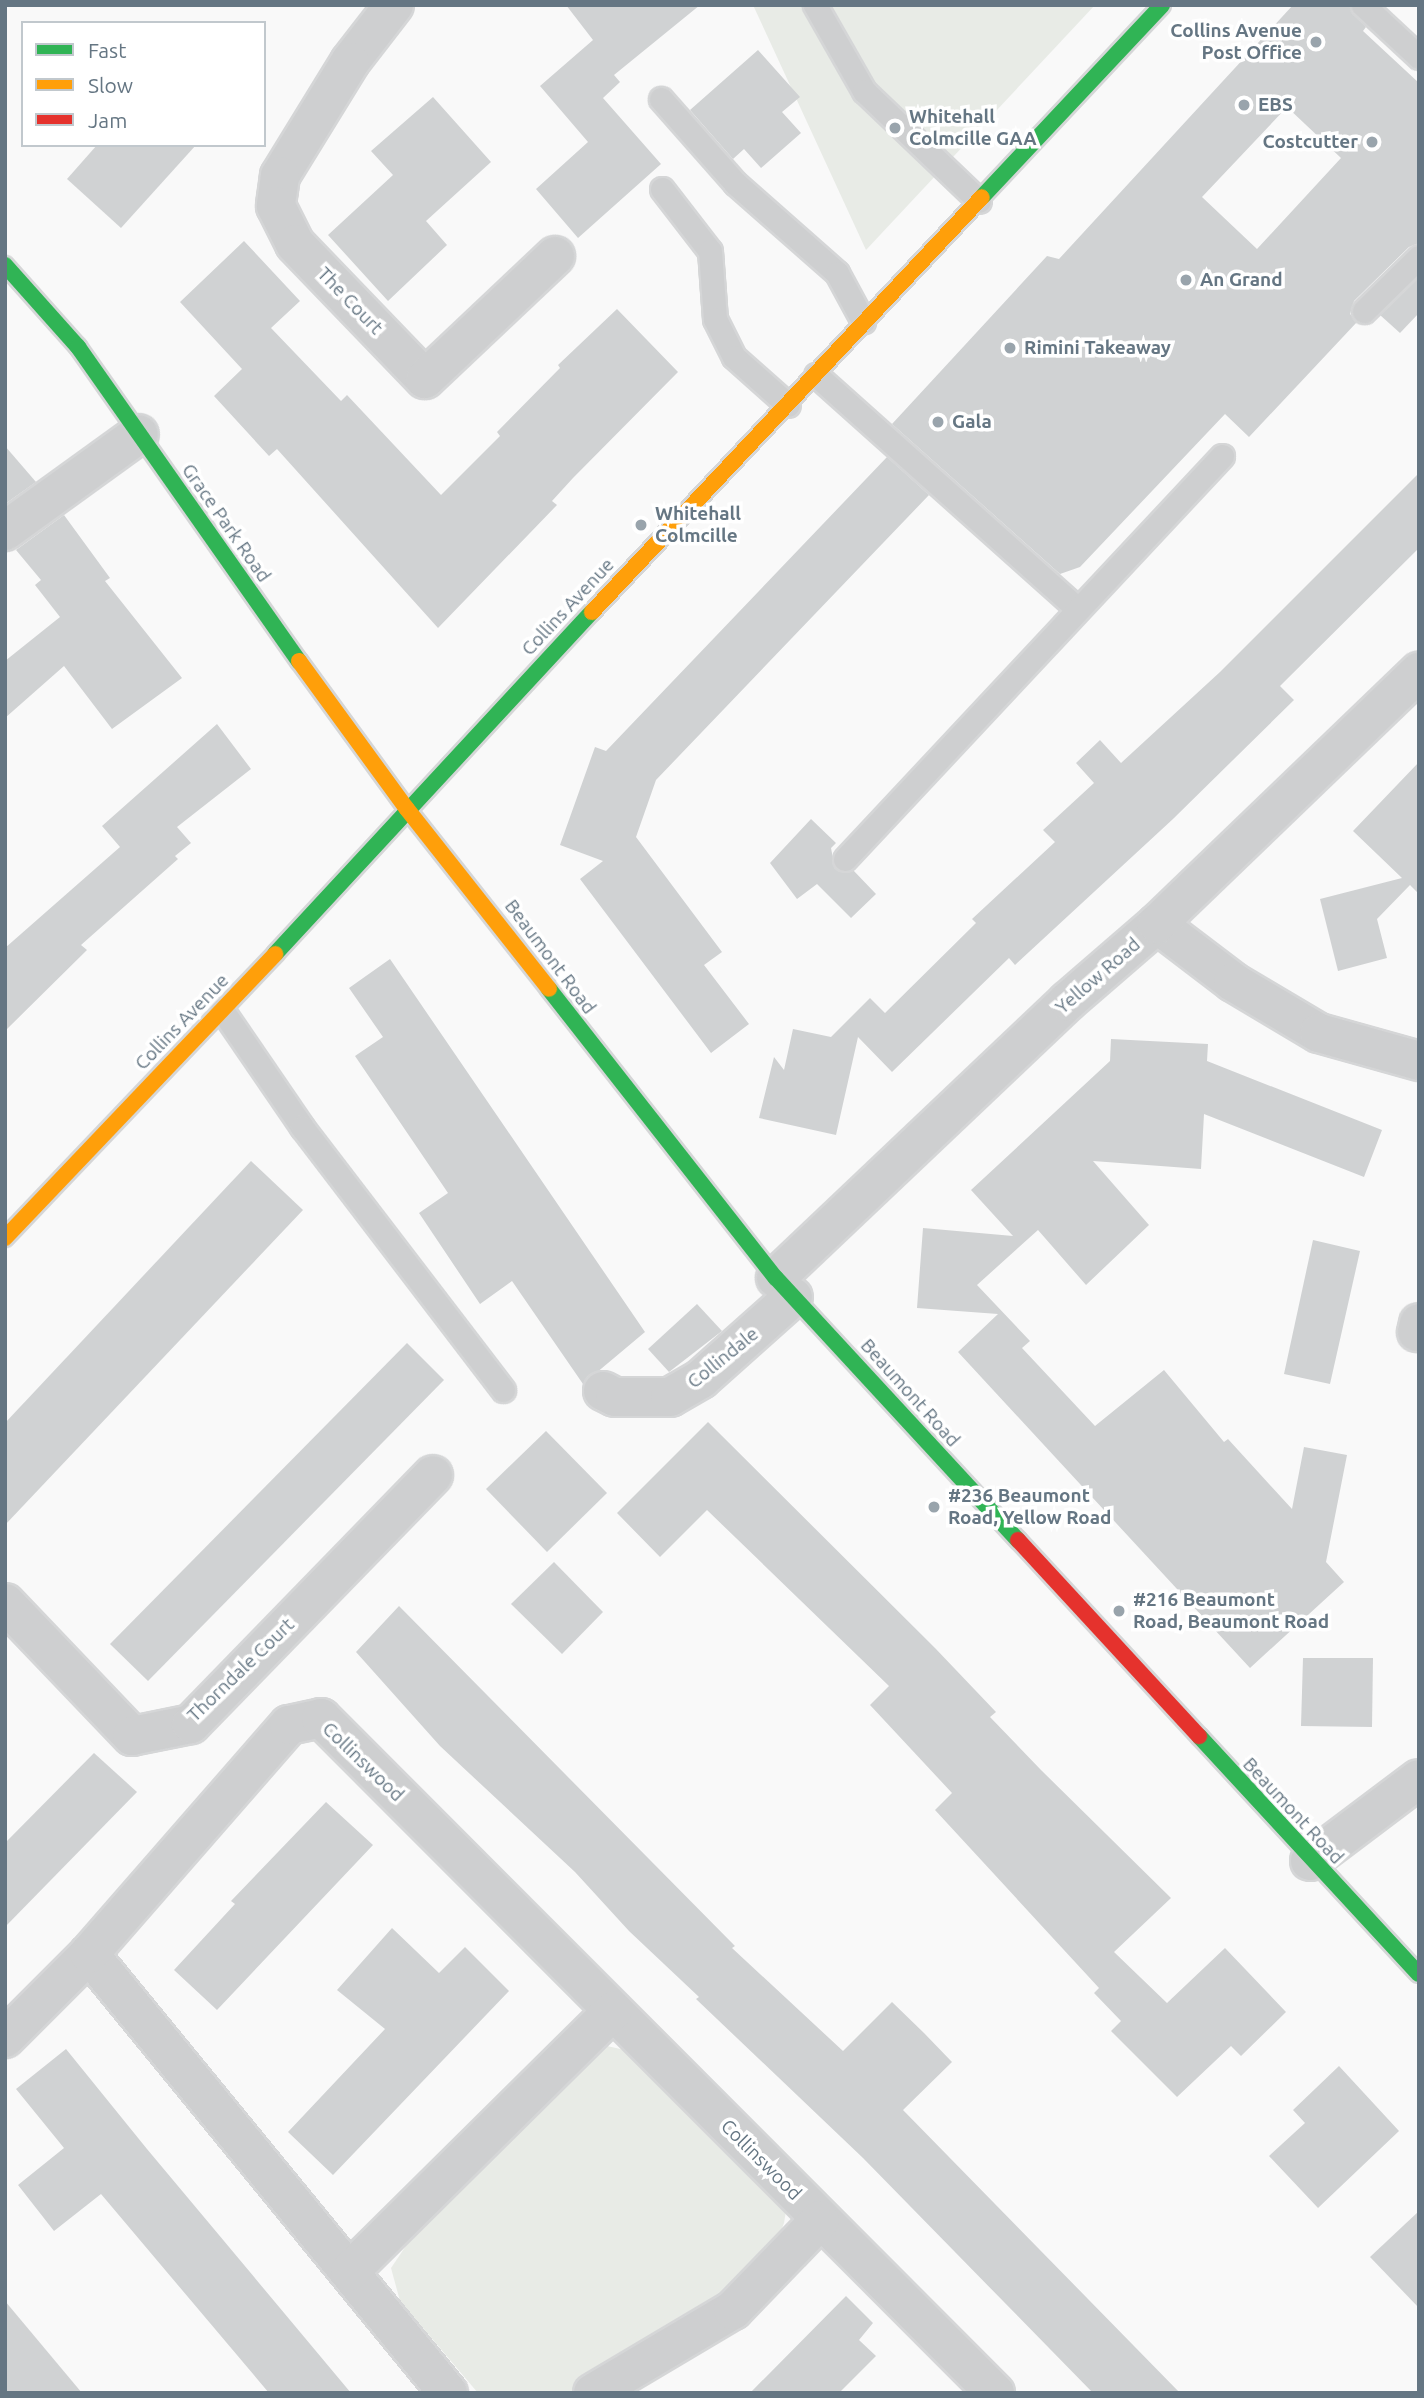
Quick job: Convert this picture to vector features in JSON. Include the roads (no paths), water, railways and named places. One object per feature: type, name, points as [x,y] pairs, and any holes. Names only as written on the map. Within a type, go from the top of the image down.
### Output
[{"type":"street","name":"The Court","points":[[394,5],[350,62],[281,176],[276,206],[295,244],[425,379],[555,256]]},
{"type":"street","name":"Collins Avenue","points":[[5,1238],[222,1010],[407,808],[1162,5]]},
{"type":"street","name":"Grace Park Road","points":[[5,265],[78,348],[407,808]]},
{"type":"street","points":[[5,531],[139,434]]},
{"type":"street","name":"Yellow Road","points":[[785,1288],[1068,1001],[1157,924],[1419,672]]},
{"type":"street","name":"Beaumont Road","points":[[407,808],[785,1288],[1310,1861],[1419,1974]]},
{"type":"street","points":[[1157,924],[1233,982],[1319,1033],[1419,1061]]},
{"type":"street","name":"Collindale","points":[[603,1391],[638,1399],[670,1397],[702,1379],[785,1288]]},
{"type":"street","name":"Thorndale Court","points":[[5,1603],[132,1737],[191,1724],[433,1475]]},
{"type":"street","name":"Collinswood","points":[[5,2038],[89,1954],[289,1725],[321,1718],[995,2393]]},
{"type":"street","points":[[1310,1861],[1419,1779]]},
{"type":"street","points":[[89,1954],[447,2393]]},
{"type":"street","points":[[350,2271],[614,2011]]},
{"type":"street","points":[[593,2393],[733,2310],[820,2220]]},
{"type":"lane","points":[[815,5],[864,91],[979,201]]},
{"type":"lane","points":[[1363,5],[1419,57]]},
{"type":"lane","points":[[662,99],[735,183],[837,273],[863,321]]},
{"type":"lane","points":[[662,189],[710,251],[715,319],[734,357],[788,405]]},
{"type":"lane","points":[[1364,311],[1419,257]]},
{"type":"lane","points":[[816,375],[1077,608]]},
{"type":"lane","points":[[845,859],[1222,456]]},
{"type":"lane","points":[[222,1010],[302,1127],[503,1390]]},
{"type":"place","name":"Collins Avenue Post Office","points":[[1316,42]]},
{"type":"place","name":"EBS","points":[[1244,105]]},
{"type":"place","name":"Whitehall Colmcille GAA","points":[[895,128]]},
{"type":"place","name":"Costcutter","points":[[1372,142]]},
{"type":"place","name":"An Grand","points":[[1186,280]]},
{"type":"place","name":"Rimini Takeaway","points":[[1010,348]]},
{"type":"place","name":"Gala","points":[[938,422]]},
{"type":"place","name":"Whitehall Colmcille","points":[[641,525]]},
{"type":"place","name":"#236 Beaumont Road, Yellow Road","points":[[934,1507]]},
{"type":"place","name":"#216 Beaumont Road, Beaumont Road","points":[[1119,1611]]}]
